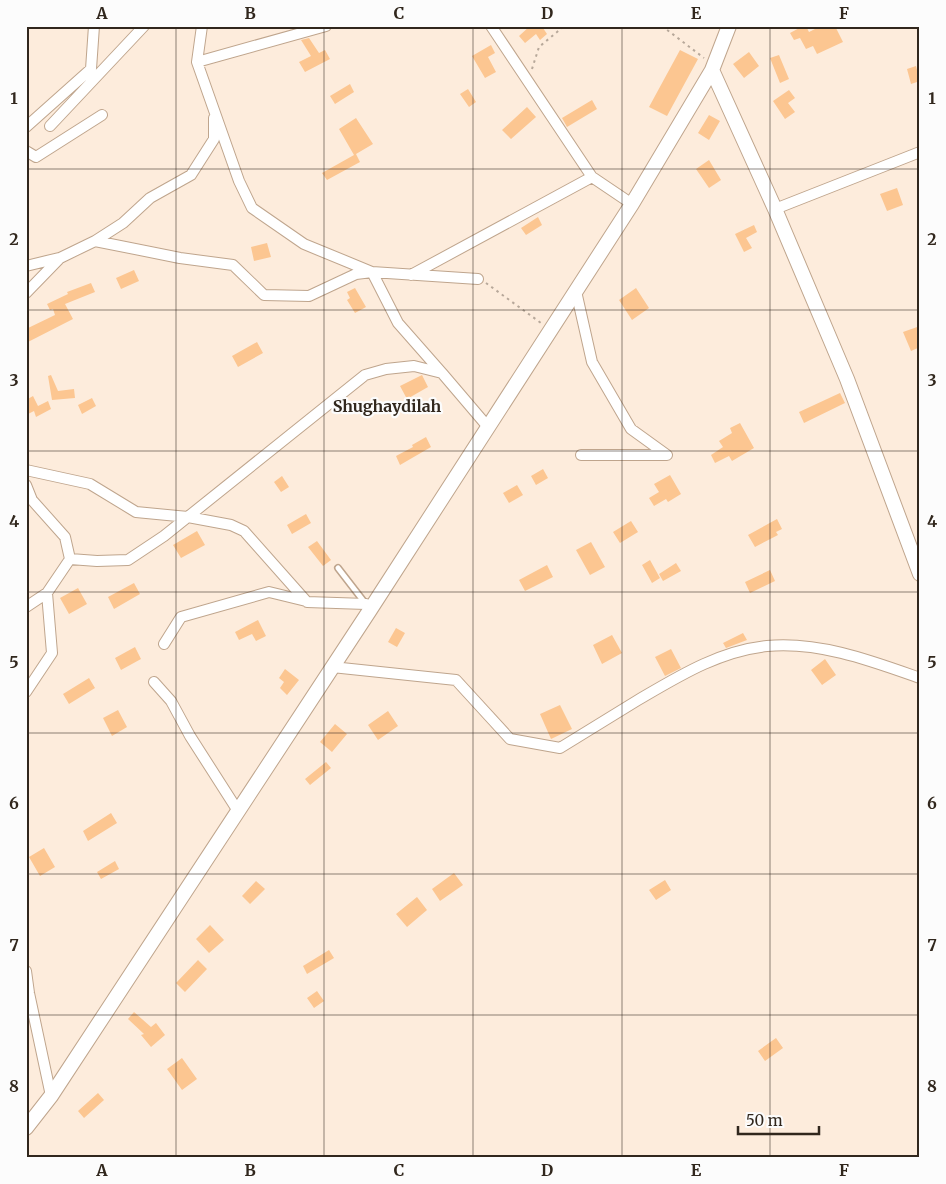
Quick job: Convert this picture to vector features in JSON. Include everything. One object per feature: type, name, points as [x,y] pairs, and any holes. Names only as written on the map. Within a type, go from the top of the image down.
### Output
[{"type":"street","points":[[26,127],[91,68],[94,26]]},
{"type":"street","points":[[50,126],[144,26]]},
{"type":"street","points":[[202,26],[197,62],[239,181],[252,208],[304,244],[372,272],[398,323],[488,427]]},
{"type":"street","points":[[197,62],[326,26]]},
{"type":"street","points":[[491,26],[592,177],[632,204]]},
{"type":"street","points":[[26,1128],[51,1096],[332,668],[368,607],[488,427],[632,204],[713,68],[729,26]]},
{"type":"street","points":[[713,68],[848,379],[920,574]]},
{"type":"street","points":[[26,266],[60,258],[95,241],[123,223],[150,198],[191,176],[214,139],[214,109]]},
{"type":"street","points":[[26,151],[36,157],[102,115]]},
{"type":"street","points":[[775,209],[920,152]]},
{"type":"street","points":[[411,275],[592,177]]},
{"type":"street","points":[[95,241],[180,258],[233,265],[264,295],[309,296],[356,274],[372,272],[478,279]]},
{"type":"street","points":[[27,291],[60,258]]},
{"type":"street","points":[[576,291],[592,362],[631,429],[667,455],[581,455]]},
{"type":"street","points":[[70,559],[97,561],[128,560],[164,536],[365,375],[386,369],[414,366],[442,373]]},
{"type":"street","points":[[26,470],[90,484],[136,512],[188,517],[231,525],[244,531],[307,602]]},
{"type":"street","points":[[26,485],[32,500],[65,537],[70,559],[47,593],[26,607]]},
{"type":"street","points":[[164,644],[181,617],[269,592],[307,602],[368,607]]},
{"type":"street","points":[[26,692],[52,653],[47,593]]},
{"type":"street","points":[[332,668],[456,680],[510,739],[560,748],[678,676],[725,655],[768,646],[823,650],[875,662],[920,678]]},
{"type":"street","points":[[154,682],[171,701],[190,736],[238,811]]},
{"type":"street","points":[[26,971],[51,1096]]},
{"type":"lane","points":[[338,568],[368,607]]},
{"type":"path","points":[[528,80],[539,47],[563,27],[578,26]]},
{"type":"path","points":[[662,26],[713,68]]},
{"type":"path","points":[[478,279],[488,284],[551,330]]},
{"type":"building","points":[[530,26],[546,26],[543,28],[547,34],[540,40],[536,34],[525,43],[519,36]]},
{"type":"building","points":[[806,26],[809,32],[821,26],[835,26],[843,42],[817,54],[813,46],[806,49],[800,38],[794,40],[790,33]]},
{"type":"building","points":[[309,38],[319,53],[325,50],[330,59],[305,72],[299,62],[311,56],[301,40]]},
{"type":"building","points":[[491,45],[495,53],[488,57],[496,72],[485,78],[472,56]]},
{"type":"building","points":[[680,50],[698,59],[667,116],[649,107]]},
{"type":"building","points":[[749,52],[759,66],[744,78],[733,64]]},
{"type":"building","points":[[779,55],[789,79],[780,83],[770,58]]},
{"type":"building","points":[[916,66],[920,81],[911,84],[907,69]]},
{"type":"building","points":[[350,84],[354,92],[335,104],[330,96]]},
{"type":"building","points":[[468,89],[476,102],[469,107],[460,94]]},
{"type":"building","points":[[789,90],[795,98],[788,103],[795,112],[785,119],[773,101]]},
{"type":"building","points":[[592,100],[597,109],[567,127],[562,118]]},
{"type":"building","points":[[527,107],[536,117],[511,139],[502,130]]},
{"type":"building","points":[[709,115],[720,121],[709,140],[698,133]]},
{"type":"building","points":[[356,118],[373,144],[356,154],[360,162],[327,180],[322,173],[354,155],[339,129]]},
{"type":"building","points":[[709,160],[721,180],[709,188],[696,169]]},
{"type":"building","points":[[897,188],[903,205],[887,211],[880,194]]},
{"type":"building","points":[[538,217],[542,225],[526,235],[521,228]]},
{"type":"building","points":[[754,225],[757,232],[746,238],[752,248],[744,252],[735,234]]},
{"type":"building","points":[[267,243],[271,257],[254,261],[251,247]]},
{"type":"building","points":[[134,270],[139,281],[121,289],[116,278]]},
{"type":"building","points":[[91,283],[95,292],[65,304],[73,319],[26,343],[26,329],[55,315],[53,309],[50,310],[47,304],[68,294],[67,292]]},
{"type":"building","points":[[355,288],[366,307],[355,313],[347,300],[350,298],[347,292]]},
{"type":"building","points":[[636,288],[649,308],[632,320],[619,300]]},
{"type":"building","points":[[920,326],[920,347],[911,351],[903,332]]},
{"type":"building","points":[[257,342],[263,353],[238,367],[232,356]]},
{"type":"building","points":[[51,375],[58,391],[74,389],[75,398],[52,400],[48,376]]},
{"type":"building","points":[[422,375],[428,387],[407,399],[400,386]]},
{"type":"building","points":[[840,393],[845,403],[804,423],[799,412]]},
{"type":"building","points":[[33,396],[38,406],[48,401],[51,409],[36,417],[34,411],[26,415],[26,400]]},
{"type":"building","points":[[92,398],[96,406],[82,414],[78,405]]},
{"type":"building","points":[[740,423],[754,448],[732,461],[729,456],[715,463],[711,455],[723,447],[719,441],[732,433],[730,428]]},
{"type":"building","points":[[426,437],[431,447],[400,465],[396,456]]},
{"type":"building","points":[[543,469],[548,478],[536,485],[531,476]]},
{"type":"building","points":[[670,475],[681,494],[668,502],[666,499],[654,506],[649,498],[659,492],[654,484]]},
{"type":"building","points":[[282,476],[289,487],[281,492],[274,482]]},
{"type":"building","points":[[517,485],[523,495],[509,503],[503,493]]},
{"type":"building","points":[[306,514],[311,523],[292,534],[287,525]]},
{"type":"building","points":[[777,519],[782,529],[776,532],[778,535],[755,547],[748,535]]},
{"type":"building","points":[[631,521],[638,532],[620,543],[613,532]]},
{"type":"building","points":[[197,531],[205,545],[181,558],[173,545]]},
{"type":"building","points":[[317,541],[331,560],[323,566],[308,547]]},
{"type":"building","points":[[591,542],[605,567],[590,575],[576,550]]},
{"type":"building","points":[[650,560],[660,578],[652,583],[642,565]]},
{"type":"building","points":[[676,563],[681,571],[663,581],[659,574]]},
{"type":"building","points":[[547,565],[553,577],[525,591],[519,580]]},
{"type":"building","points":[[770,570],[775,581],[750,593],[745,582]]},
{"type":"building","points":[[134,583],[140,594],[114,609],[108,597]]},
{"type":"building","points":[[78,588],[87,604],[69,614],[60,598]]},
{"type":"building","points":[[258,620],[266,636],[256,641],[252,634],[239,640],[235,632]]},
{"type":"building","points":[[396,628],[405,633],[397,647],[388,642]]},
{"type":"building","points":[[743,633],[747,640],[726,648],[723,643]]},
{"type":"building","points":[[612,635],[622,653],[602,664],[593,645]]},
{"type":"building","points":[[135,647],[141,659],[121,670],[115,658]]},
{"type":"building","points":[[671,649],[681,668],[665,676],[655,657]]},
{"type":"building","points":[[825,659],[836,675],[822,685],[811,670]]},
{"type":"building","points":[[285,669],[299,680],[287,695],[280,688],[284,682],[279,678]]},
{"type":"building","points":[[89,678],[95,688],[69,704],[63,694]]},
{"type":"building","points":[[560,705],[572,729],[551,739],[540,714]]},
{"type":"building","points":[[118,710],[127,727],[112,736],[103,718]]},
{"type":"building","points":[[388,711],[398,726],[378,740],[368,725]]},
{"type":"building","points":[[335,724],[347,734],[332,752],[320,742]]},
{"type":"building","points":[[326,762],[331,768],[310,785],[305,779]]},
{"type":"building","points":[[111,813],[117,823],[88,841],[83,831]]},
{"type":"building","points":[[44,848],[55,867],[40,876],[29,857]]},
{"type":"building","points":[[115,861],[119,869],[101,879],[97,872]]},
{"type":"building","points":[[454,873],[463,885],[440,901],[432,889]]},
{"type":"building","points":[[665,880],[671,890],[656,900],[649,890]]},
{"type":"building","points":[[256,881],[265,889],[250,904],[242,896]]},
{"type":"building","points":[[417,897],[427,910],[407,927],[396,914]]},
{"type":"building","points":[[210,925],[224,940],[209,953],[196,939]]},
{"type":"building","points":[[329,950],[334,958],[307,974],[303,966]]},
{"type":"building","points":[[198,960],[207,969],[185,992],[176,983]]},
{"type":"building","points":[[317,991],[324,1001],[314,1008],[307,998]]},
{"type":"building","points":[[134,1012],[151,1027],[156,1023],[165,1035],[151,1047],[141,1035],[144,1034],[128,1019]]},
{"type":"building","points":[[776,1038],[783,1048],[765,1061],[758,1051]]},
{"type":"building","points":[[182,1058],[197,1079],[182,1090],[167,1069]]},
{"type":"building","points":[[98,1093],[104,1100],[84,1118],[78,1111]]},
{"type":"district","name":"Shughaydilah","points":[[387,406]]}]
